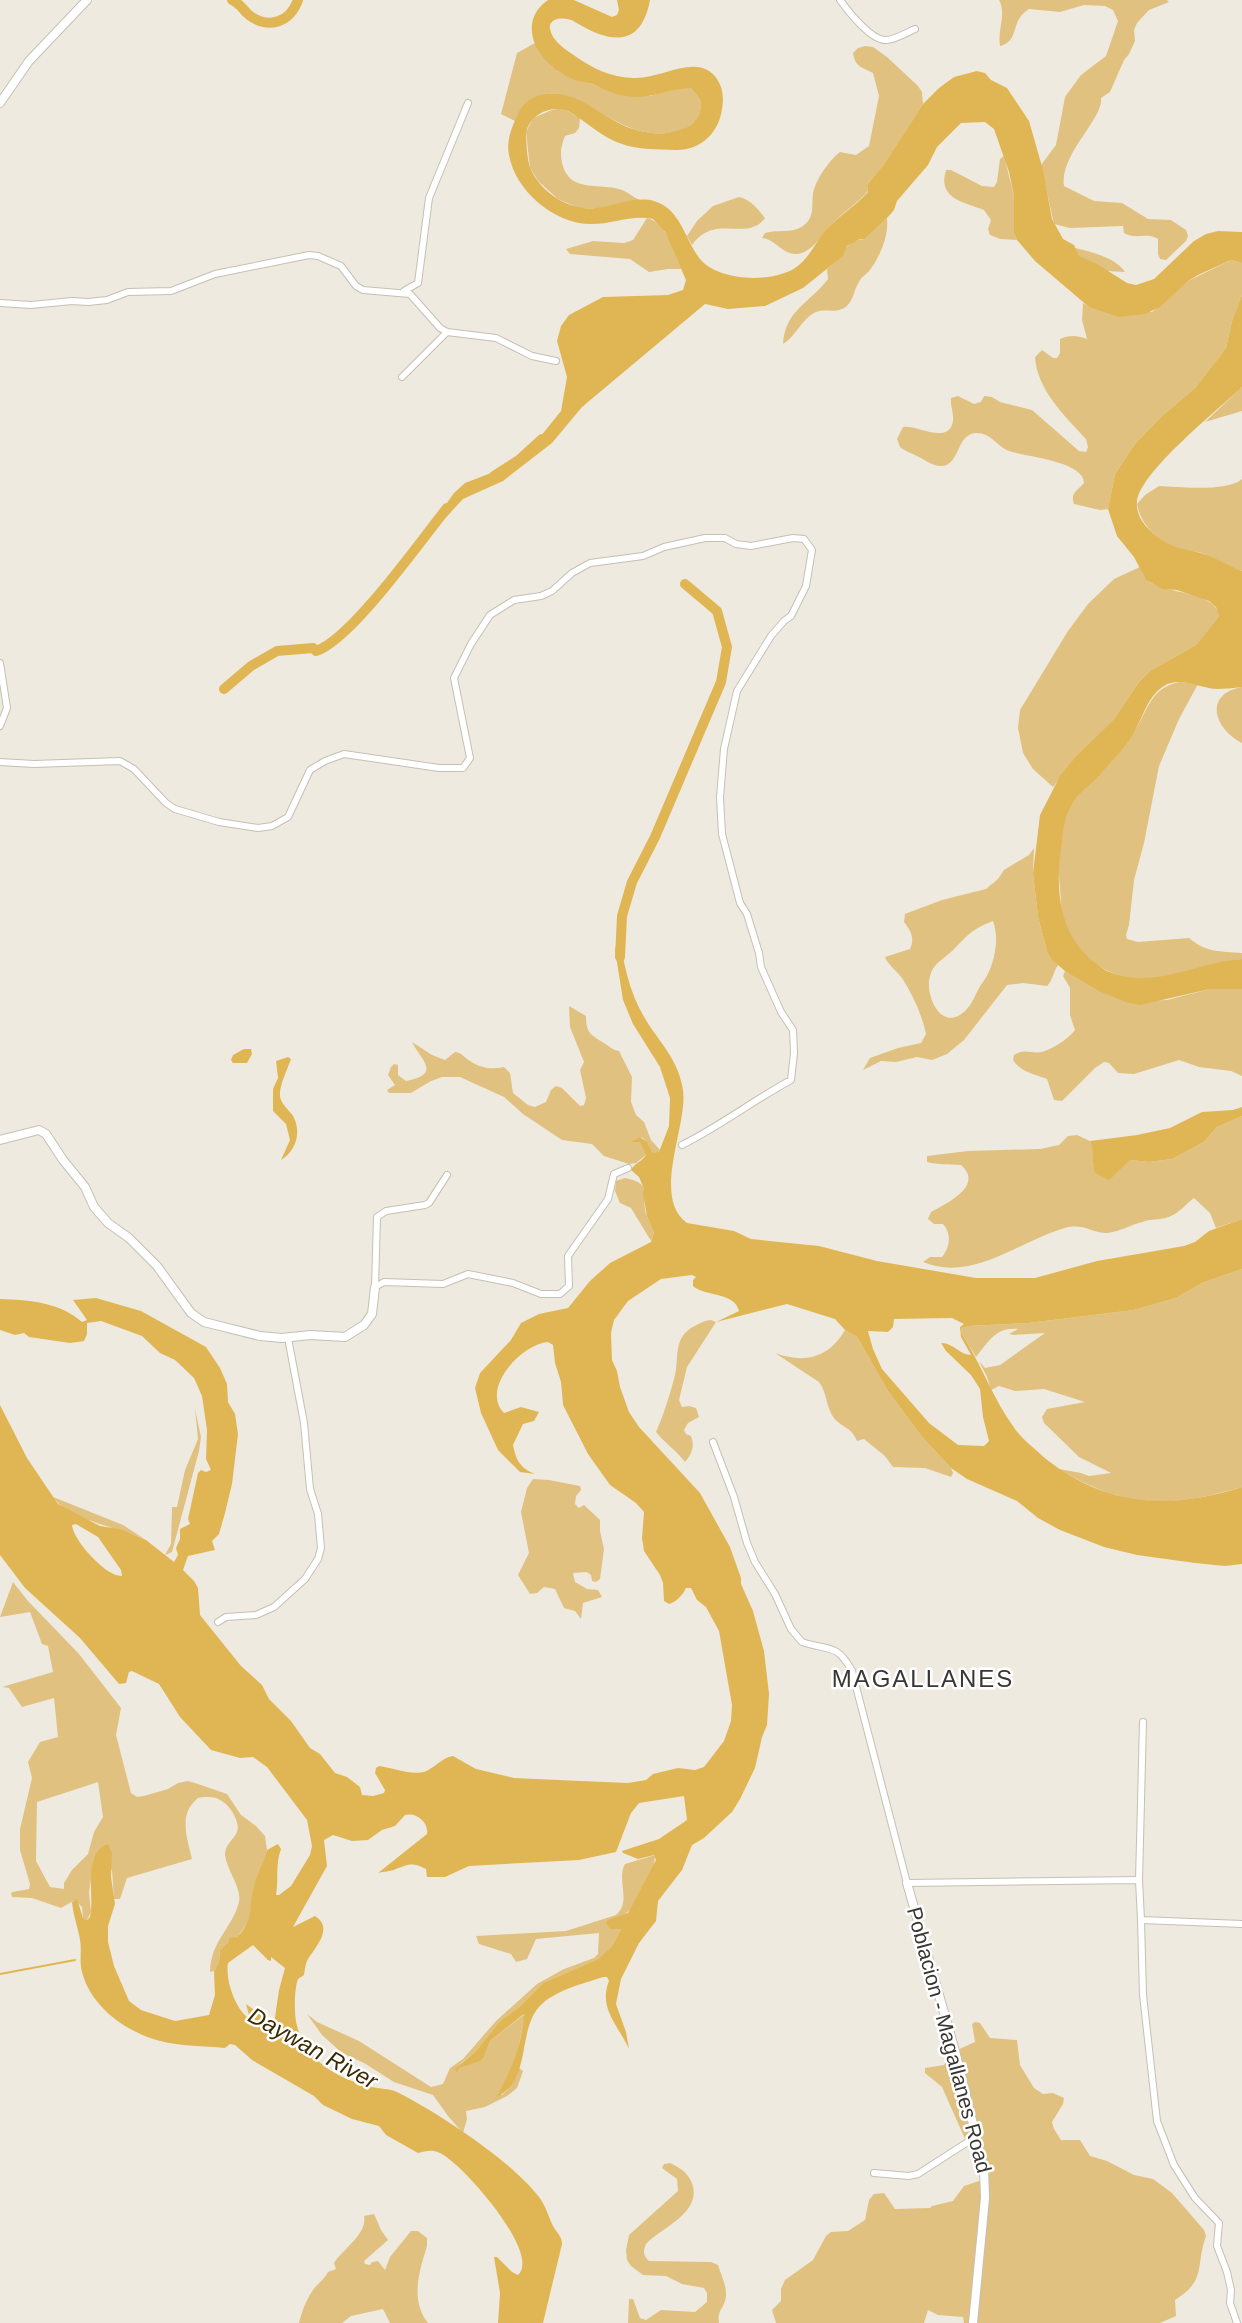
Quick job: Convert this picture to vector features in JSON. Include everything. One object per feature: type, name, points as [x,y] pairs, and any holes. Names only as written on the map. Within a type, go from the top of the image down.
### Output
[{"type":"street","points":[[0,103],[29,61],[87,0]]},
{"type":"street","points":[[840,0],[862,25],[880,39],[887,40],[915,30]]},
{"type":"street","points":[[402,293],[418,283],[429,198],[468,103]]},
{"type":"street","points":[[0,303],[88,302],[107,300],[128,292],[171,291],[215,274],[309,255],[341,266],[356,286],[363,290],[410,293],[440,328],[447,332],[496,338],[532,356],[556,361]]},
{"type":"street","points":[[402,377],[447,332]]},
{"type":"street","points":[[0,762],[34,764],[120,761],[134,769],[175,809],[219,822],[258,828],[272,826],[291,813],[310,770],[344,754],[439,768],[463,768],[470,758],[454,678],[471,644],[490,615],[514,600],[541,597],[552,592],[572,573],[590,563],[643,556],[664,547],[705,538],[725,538],[736,544],[751,546],[793,538],[804,539],[812,550],[806,586],[791,616],[771,636],[737,691],[724,749],[720,797],[722,834],[740,903],[747,914],[761,967],[793,1030],[791,1080],[753,1100],[682,1145]]},
{"type":"street","points":[[0,663],[7,708],[0,726]]},
{"type":"street","points":[[0,1140],[38,1130],[46,1134],[88,1191],[94,1207],[108,1223],[129,1238],[157,1266],[191,1313],[204,1322],[260,1336],[345,1337],[364,1325],[372,1314],[376,1287],[377,1217],[386,1211],[429,1203],[446,1175]]},
{"type":"street","points":[[376,1287],[384,1282],[443,1284],[468,1275],[513,1283],[541,1294],[560,1294],[569,1286],[568,1256],[608,1199],[614,1174],[628,1168]]},
{"type":"street","points":[[218,1622],[226,1617],[256,1615],[274,1607],[313,1570],[321,1548],[318,1514],[310,1489],[304,1423],[288,1338]]},
{"type":"street","points":[[713,1442],[734,1497],[747,1543],[791,1629],[802,1642],[839,1651],[852,1671],[907,1883],[1139,1880]]},
{"type":"street","points":[[1143,1722],[1139,1880],[1143,1995],[1157,2121],[1174,2165],[1195,2198],[1219,2223],[1217,2246],[1227,2272],[1231,2290],[1230,2303],[1237,2323]]},
{"type":"street","name":"Poblacion - Magallanes Road","points":[[907,1883],[977,2136],[986,2184],[973,2323]]},
{"type":"street","points":[[1141,1920],[1242,1924]]},
{"type":"street","points":[[874,2172],[909,2176],[918,2174],[977,2136]]},
{"type":"shaded area","points":[[548,0],[574,0],[612,17],[617,15],[619,10],[617,0],[650,0],[646,16],[639,27],[622,37],[600,34],[572,20],[563,19],[552,22],[551,33],[560,45],[582,61],[602,72],[617,76],[644,77],[700,67],[717,79],[723,101],[720,118],[712,133],[700,144],[684,150],[628,146],[608,138],[568,111],[546,111],[534,118],[527,131],[529,162],[536,179],[558,199],[577,207],[596,208],[640,200],[663,205],[682,226],[700,259],[720,272],[763,278],[789,271],[799,265],[830,226],[868,192],[867,185],[923,104],[954,77],[977,71],[985,73],[991,80],[1007,88],[1029,121],[1043,170],[1052,219],[1063,239],[1074,245],[1079,256],[1127,283],[1136,285],[1154,279],[1194,241],[1206,234],[1218,231],[1242,232],[1242,263],[1231,260],[1198,275],[1160,307],[1145,314],[1119,317],[1089,307],[1035,261],[1017,240],[1014,233],[1014,196],[994,129],[985,122],[961,123],[937,147],[928,165],[897,201],[887,218],[865,239],[847,246],[843,256],[803,288],[765,306],[728,309],[705,304],[582,407],[552,443],[503,481],[463,499],[438,526],[439,514],[454,493],[465,483],[520,462],[561,411],[567,377],[557,341],[561,326],[569,315],[603,297],[668,295],[683,290],[686,280],[665,232],[653,219],[637,218],[589,224],[562,218],[549,211],[527,192],[513,168],[508,150],[509,139],[522,108],[532,98],[561,94],[583,102],[630,128],[656,133],[669,133],[687,127],[694,122],[700,110],[701,101],[691,88],[631,97],[574,80],[561,73],[543,57],[533,38],[534,16]]},
{"type":"shaded area","points":[[999,0],[1169,2],[1149,10],[1137,23],[1134,30],[1135,41],[1129,54],[1110,92],[1101,98],[1096,116],[1074,150],[1064,174],[1064,186],[1094,201],[1122,203],[1148,219],[1171,220],[1186,230],[1186,241],[1166,260],[1160,259],[1158,254],[1158,239],[1128,235],[1124,233],[1123,226],[1070,228],[1054,224],[1041,165],[1056,145],[1065,97],[1081,75],[1106,56],[1118,21],[1113,10],[1105,6],[1084,5],[1060,12],[1029,9],[1019,19],[1011,39],[1000,46],[1002,11]]},
{"type":"shaded area","points":[[535,43],[559,72],[574,80],[621,95],[650,96],[679,88],[691,88],[701,101],[699,115],[681,130],[660,133],[640,131],[573,98],[558,94],[539,97],[515,121],[501,114],[517,53]]},
{"type":"shaded area","points":[[865,46],[873,47],[887,57],[918,86],[922,92],[923,104],[867,185],[868,191],[830,226],[812,247],[800,254],[790,253],[762,238],[765,233],[794,230],[803,226],[812,213],[816,184],[828,164],[840,152],[856,155],[869,146],[879,96],[873,73],[857,64],[853,53]]},
{"type":"shaded area","points":[[562,108],[580,118],[579,128],[575,133],[565,136],[561,152],[562,163],[571,179],[586,185],[622,190],[640,200],[600,208],[579,208],[558,199],[538,181],[530,168],[526,132],[533,118]]},
{"type":"shaded area","points":[[1004,156],[1014,196],[1014,233],[1017,240],[1000,239],[990,235],[988,229],[991,220],[984,210],[954,198],[945,187],[946,170],[951,170],[982,186],[994,187],[1000,159]]},
{"type":"shaded area","points":[[739,197],[750,202],[765,218],[758,225],[749,228],[711,230],[701,235],[692,245],[687,236],[697,221],[713,206]]},
{"type":"shaded area","points":[[647,218],[665,232],[682,269],[649,272],[630,259],[570,254],[566,249],[593,241],[624,243],[633,240]]},
{"type":"shaded area","points":[[887,218],[887,232],[880,252],[870,270],[860,280],[851,301],[839,310],[814,313],[783,344],[788,323],[828,279],[827,269],[848,246],[865,239]]},
{"type":"shaded area","points":[[1075,248],[1109,259],[1125,272],[1107,271],[1078,256]]},
{"type":"shaded area","points":[[1231,260],[1242,263],[1242,295],[1226,348],[1195,388],[1135,444],[1115,474],[1108,509],[1100,510],[1074,504],[1074,495],[1084,483],[1075,470],[1053,461],[1009,451],[990,437],[981,434],[969,435],[964,439],[955,457],[946,465],[933,465],[900,447],[897,439],[903,427],[945,432],[953,421],[951,398],[958,396],[974,404],[981,402],[984,396],[1032,410],[1079,451],[1086,452],[1086,439],[1046,391],[1035,357],[1042,350],[1057,358],[1060,353],[1060,339],[1073,336],[1087,339],[1082,320],[1083,303],[1089,307],[1152,312],[1188,281]]},
{"type":"shaded area","points":[[1242,295],[1242,387],[1199,425],[1152,474],[1142,488],[1137,507],[1144,524],[1166,543],[1209,556],[1242,571],[1242,687],[1216,689],[1176,682],[1164,686],[1148,703],[1126,744],[1073,802],[1063,832],[1059,874],[1062,907],[1072,937],[1094,962],[1112,973],[1145,978],[1242,959],[1242,989],[1210,989],[1140,1005],[1099,991],[1065,971],[1052,960],[1047,951],[1038,917],[1033,873],[1040,815],[1060,776],[1076,756],[1114,719],[1139,682],[1150,671],[1196,645],[1219,616],[1216,607],[1209,601],[1177,590],[1162,589],[1146,580],[1134,557],[1117,536],[1108,509],[1115,474],[1135,444],[1195,388],[1226,348]]},
{"type":"shaded area","points":[[1242,387],[1242,411],[1205,422]]},
{"type":"shaded area","points":[[1242,479],[1242,571],[1202,553],[1180,549],[1165,542],[1152,532],[1139,512],[1137,504],[1159,486],[1215,487],[1226,486]]},
{"type":"shaded area","points":[[1140,567],[1148,581],[1200,597],[1216,608],[1219,616],[1196,645],[1150,671],[1139,682],[1114,719],[1076,756],[1053,787],[1033,769],[1023,753],[1018,728],[1020,710],[1068,631],[1088,604],[1114,579]]},
{"type":"shaded area","points":[[1180,682],[1198,684],[1179,719],[1159,766],[1134,880],[1126,935],[1127,939],[1138,942],[1189,938],[1208,949],[1242,953],[1242,959],[1161,978],[1121,976],[1087,957],[1065,927],[1059,867],[1061,836],[1073,801],[1122,748],[1155,696],[1169,685]]},
{"type":"shaded area","points":[[1242,687],[1242,743],[1232,737],[1219,721],[1217,704],[1230,691]]},
{"type":"shaded area","points":[[1034,848],[1033,873],[1038,917],[1047,951],[1058,965],[1049,984],[1007,985],[964,1040],[947,1054],[932,1060],[917,1057],[896,1062],[881,1061],[863,1070],[870,1058],[921,1043],[926,1034],[910,991],[885,957],[910,949],[912,938],[904,922],[905,914],[942,900],[986,889],[1004,870],[1029,855]],"holes":[[[993,921],[996,945],[987,976],[967,1009],[958,1016],[944,1016],[934,1005],[929,990],[933,968],[973,931]]]},
{"type":"shaded area","points":[[619,933],[630,986],[638,1006],[672,1059],[680,1078],[683,1105],[671,1179],[672,1196],[677,1211],[687,1223],[734,1231],[751,1239],[819,1246],[877,1261],[976,1278],[1035,1278],[1097,1261],[1184,1246],[1195,1242],[1209,1231],[1242,1219],[1242,1269],[1202,1283],[1176,1298],[1134,1310],[1029,1323],[969,1326],[962,1328],[961,1332],[1015,1429],[1046,1459],[1069,1475],[1092,1487],[1140,1500],[1190,1499],[1242,1487],[1242,1564],[1225,1566],[1195,1563],[1137,1555],[1104,1547],[1060,1530],[1038,1518],[1017,1501],[967,1479],[951,1468],[922,1437],[888,1391],[857,1337],[845,1330],[835,1319],[787,1304],[716,1322],[739,1311],[736,1305],[726,1298],[693,1286],[696,1277],[692,1275],[661,1279],[628,1301],[614,1320],[611,1333],[612,1360],[620,1387],[629,1412],[639,1427],[700,1493],[730,1547],[764,1651],[769,1694],[767,1725],[755,1768],[740,1799],[732,1812],[704,1838],[692,1845],[682,1870],[658,1901],[656,1921],[639,1943],[621,1979],[616,2004],[629,2049],[608,2008],[606,1991],[609,1981],[607,1977],[603,1977],[561,1992],[539,2007],[528,2029],[515,2080],[507,2090],[496,2097],[515,2057],[524,2014],[490,2041],[480,2061],[459,2068],[457,2073],[455,2069],[475,2052],[500,2021],[518,2008],[543,1983],[598,1959],[612,1946],[621,1929],[610,1929],[606,1923],[628,1913],[656,1860],[654,1855],[638,1859],[622,1851],[659,1839],[687,1820],[684,1796],[639,1803],[631,1813],[616,1852],[579,1860],[469,1866],[445,1877],[427,1877],[426,1869],[414,1865],[378,1873],[427,1834],[424,1822],[413,1815],[405,1815],[395,1826],[382,1830],[368,1840],[352,1841],[333,1835],[324,1840],[327,1866],[293,1927],[315,1916],[323,1926],[322,1937],[307,1961],[304,1975],[298,1979],[295,1996],[297,2026],[302,2039],[317,2060],[351,2081],[397,2092],[453,2125],[527,2183],[543,2204],[562,2244],[543,2323],[498,2323],[500,2293],[494,2257],[518,2275],[522,2264],[519,2248],[510,2230],[481,2190],[451,2160],[434,2151],[418,2153],[386,2135],[379,2126],[352,2119],[323,2105],[314,2096],[252,2060],[235,2045],[230,2044],[225,2048],[176,2044],[147,2037],[112,2016],[93,1996],[87,1985],[81,1968],[81,1944],[72,1902],[77,1899],[83,1918],[87,1920],[90,1917],[92,1865],[100,1849],[108,1844],[112,1853],[111,1877],[115,1904],[108,1926],[108,1942],[114,1966],[129,2001],[141,2010],[175,2021],[209,2015],[215,1995],[214,1971],[219,1962],[220,1950],[229,1942],[229,1938],[237,1937],[246,1925],[254,1886],[267,1850],[278,1844],[281,1849],[276,1895],[279,1895],[291,1886],[310,1855],[312,1846],[307,1820],[267,1767],[253,1757],[240,1758],[211,1750],[180,1717],[159,1684],[132,1671],[129,1672],[126,1683],[119,1684],[80,1638],[25,1588],[0,1555],[0,1405],[27,1458],[58,1504],[100,1526],[120,1529],[146,1540],[174,1562],[178,1555],[176,1548],[180,1529],[190,1524],[188,1519],[198,1473],[201,1470],[211,1470],[206,1459],[207,1430],[202,1396],[194,1378],[142,1336],[101,1321],[87,1323],[84,1341],[70,1343],[29,1337],[24,1333],[15,1335],[0,1330],[0,1299],[33,1301],[54,1306],[82,1322],[87,1320],[73,1300],[96,1298],[141,1311],[206,1347],[227,1384],[228,1402],[235,1414],[238,1434],[232,1484],[225,1513],[219,1534],[212,1541],[215,1550],[188,1556],[183,1570],[198,1588],[200,1615],[241,1666],[262,1685],[269,1699],[291,1721],[310,1748],[320,1754],[335,1773],[347,1777],[360,1787],[362,1795],[384,1793],[385,1790],[375,1773],[379,1766],[419,1773],[453,1756],[476,1769],[514,1778],[581,1781],[628,1783],[646,1780],[653,1774],[678,1768],[695,1770],[704,1767],[724,1741],[731,1721],[732,1705],[719,1631],[706,1607],[697,1600],[691,1588],[686,1588],[672,1603],[664,1601],[660,1575],[644,1551],[644,1512],[610,1485],[588,1454],[563,1405],[553,1345],[548,1342],[538,1345],[516,1359],[507,1369],[497,1392],[498,1403],[504,1413],[521,1407],[539,1412],[534,1421],[523,1424],[513,1445],[520,1463],[535,1474],[520,1472],[498,1450],[481,1413],[475,1388],[480,1373],[511,1340],[521,1323],[539,1314],[568,1308],[590,1281],[610,1263],[651,1242],[654,1232],[647,1216],[644,1189],[639,1177],[631,1170],[646,1155],[640,1142],[631,1142],[640,1137],[647,1142],[652,1153],[659,1152],[669,1126],[670,1098],[660,1067],[633,1024],[623,1000],[615,950]],"holes":[[[952,1318],[964,1324],[960,1327],[961,1337],[971,1355],[941,1343],[971,1375],[980,1389],[989,1441],[984,1446],[958,1445],[929,1423],[882,1369],[868,1331],[888,1332],[893,1327],[894,1319]],[[76,1524],[98,1537],[121,1570],[122,1576],[108,1571],[91,1556],[78,1539],[72,1525]],[[253,1945],[268,1960],[271,1961],[271,1957],[285,1968],[274,2024],[246,2004],[250,2019],[240,2009],[230,1986],[228,1963]]]},
{"type":"shaded area","points":[[1065,971],[1125,1002],[1167,1000],[1210,989],[1242,989],[1242,1076],[1231,1071],[1199,1067],[1179,1060],[1134,1074],[1118,1073],[1109,1063],[1104,1062],[1062,1101],[1054,1100],[1047,1079],[1024,1070],[1013,1060],[1014,1055],[1021,1052],[1051,1049],[1075,1030],[1070,1015],[1070,988],[1063,976]]},
{"type":"shaded area","points":[[569,1006],[586,1016],[588,1030],[593,1035],[619,1051],[632,1077],[631,1102],[636,1115],[644,1122],[651,1140],[660,1150],[658,1154],[650,1154],[645,1140],[641,1137],[637,1139],[643,1145],[646,1155],[636,1163],[629,1164],[604,1156],[592,1144],[562,1140],[523,1114],[504,1097],[460,1077],[442,1077],[411,1093],[389,1093],[387,1090],[395,1085],[388,1075],[394,1064],[398,1065],[398,1075],[406,1081],[424,1074],[426,1065],[412,1042],[445,1060],[455,1052],[482,1067],[504,1067],[510,1073],[513,1093],[528,1105],[535,1107],[546,1102],[551,1090],[556,1086],[562,1088],[580,1106],[584,1105],[586,1098],[580,1070],[584,1062],[570,1027]]},
{"type":"shaded area","points":[[244,1049],[251,1049],[252,1054],[247,1063],[233,1063],[233,1055]]},
{"type":"shaded area","points":[[288,1057],[291,1059],[280,1097],[296,1122],[297,1135],[294,1146],[281,1160],[290,1140],[286,1124],[273,1111],[273,1089],[278,1078],[276,1061]]},
{"type":"shaded area","points":[[1242,1107],[1242,1116],[1217,1127],[1204,1142],[1172,1159],[1149,1162],[1130,1160],[1109,1180],[1095,1173],[1090,1141],[1170,1128],[1202,1112]]},
{"type":"shaded area","points":[[1242,1116],[1242,1219],[1216,1228],[1210,1213],[1194,1198],[1169,1217],[1107,1233],[1082,1227],[1065,1228],[978,1264],[941,1267],[923,1262],[930,1257],[942,1257],[948,1245],[948,1232],[943,1224],[934,1224],[928,1219],[931,1212],[960,1193],[968,1180],[961,1165],[927,1162],[927,1156],[968,1151],[1040,1149],[1059,1145],[1068,1136],[1077,1135],[1090,1141],[1093,1147],[1093,1166],[1124,1165],[1130,1160],[1149,1162],[1172,1159],[1204,1142],[1217,1127]]},
{"type":"shaded area","points":[[625,1178],[643,1187],[645,1209],[654,1232],[651,1241],[631,1208],[620,1203],[615,1191],[616,1181]]},
{"type":"shaded area","points":[[1242,1269],[1242,1487],[1216,1494],[1170,1501],[1127,1498],[1105,1492],[1059,1469],[1089,1476],[1111,1473],[1079,1457],[1044,1423],[1042,1417],[1047,1409],[1085,1402],[1044,1389],[1015,1391],[999,1386],[991,1390],[979,1361],[985,1368],[1000,1365],[1045,1333],[1014,1335],[1009,1334],[1018,1329],[1004,1330],[994,1336],[976,1357],[961,1332],[962,1328],[969,1326],[1029,1323],[1134,1310],[1176,1298],[1202,1283]]},
{"type":"shaded area","points":[[711,1320],[716,1322],[687,1367],[679,1400],[682,1407],[696,1408],[699,1417],[688,1423],[684,1430],[691,1436],[693,1443],[685,1462],[656,1432],[676,1372],[681,1339],[691,1328]]},
{"type":"shaded area","points":[[845,1330],[857,1337],[888,1391],[922,1437],[951,1468],[951,1477],[925,1468],[893,1467],[885,1456],[864,1439],[857,1441],[852,1432],[834,1418],[819,1382],[775,1353],[796,1358],[815,1356],[831,1347]]},
{"type":"shaded area","points":[[195,1409],[201,1437],[199,1451],[172,1552],[165,1555],[171,1544],[172,1507],[177,1507],[185,1470],[198,1439]]},
{"type":"shaded area","points":[[533,1479],[580,1486],[575,1504],[579,1508],[584,1505],[600,1520],[604,1549],[600,1579],[592,1581],[587,1572],[573,1573],[575,1582],[587,1589],[598,1590],[602,1597],[583,1603],[581,1619],[575,1611],[564,1608],[555,1589],[544,1587],[537,1593],[530,1594],[518,1575],[529,1553],[521,1512],[527,1488]]},
{"type":"shaded area","points":[[53,1497],[123,1525],[146,1540],[83,1518]]},
{"type":"shaded area","points":[[13,1582],[79,1654],[121,1708],[116,1735],[131,1793],[137,1797],[144,1796],[178,1783],[195,1783],[227,1794],[241,1815],[265,1836],[267,1850],[250,1920],[237,1937],[220,1950],[219,1962],[214,1971],[210,1972],[214,1951],[239,1902],[225,1855],[237,1832],[237,1823],[230,1809],[218,1799],[198,1798],[188,1811],[186,1826],[192,1859],[127,1878],[120,1899],[114,1899],[112,1870],[94,1858],[89,1893],[91,1912],[87,1920],[83,1918],[82,1907],[75,1900],[61,1908],[32,1898],[12,1897],[11,1893],[29,1889],[30,1884],[20,1850],[20,1829],[32,1778],[28,1762],[40,1742],[58,1737],[54,1698],[22,1707],[9,1688],[2,1687],[53,1672],[48,1646],[42,1644],[30,1612],[0,1617]],"holes":[[[98,1782],[103,1817],[94,1832],[88,1854],[72,1870],[64,1883],[64,1889],[50,1887],[36,1861],[37,1802]]]},
{"type":"shaded area","points":[[655,1855],[654,1865],[630,1910],[624,1915],[619,1928],[621,1929],[612,1946],[598,1959],[543,1983],[518,2008],[500,2021],[475,2052],[460,2064],[457,2072],[459,2068],[484,2057],[490,2041],[525,2014],[513,2065],[498,2093],[502,2095],[508,2089],[519,2068],[523,2071],[517,2088],[485,2107],[466,2111],[463,2133],[433,2095],[394,2082],[342,2053],[322,2035],[307,2014],[317,2022],[359,2041],[431,2087],[443,2084],[450,2068],[463,2059],[496,2021],[537,1984],[598,1954],[599,1933],[536,1939],[527,1959],[516,1962],[511,1954],[479,1944],[476,1936],[566,1931],[616,1915],[623,1903],[622,1877],[625,1864]]},
{"type":"shaded area","points":[[980,2023],[990,2038],[1017,2040],[1020,2065],[1034,2088],[1043,2094],[1053,2093],[1064,2098],[1052,2122],[1061,2140],[1080,2140],[1090,2156],[1107,2161],[1134,2175],[1153,2179],[1172,2193],[1204,2230],[1206,2236],[1196,2279],[1185,2293],[1175,2300],[1176,2316],[1160,2323],[973,2323],[985,2198],[976,2134],[966,2141],[942,2087],[925,2073],[925,2068],[944,2065],[950,2055],[954,2057],[955,2051],[975,2042],[972,2024]]},
{"type":"shaded area","points":[[670,2163],[682,2170],[691,2181],[694,2192],[692,2202],[680,2218],[646,2244],[645,2255],[649,2261],[711,2262],[718,2265],[726,2292],[719,2323],[628,2323],[629,2299],[633,2299],[640,2318],[646,2320],[661,2310],[695,2312],[707,2302],[704,2288],[682,2284],[666,2276],[643,2275],[627,2260],[629,2235],[678,2191],[677,2179],[662,2168],[664,2164]]},
{"type":"shaded area","points":[[979,2181],[984,2185],[970,2323],[964,2323],[963,2317],[938,2315],[928,2310],[924,2323],[776,2323],[772,2310],[781,2301],[781,2289],[785,2280],[813,2260],[831,2232],[848,2231],[865,2220],[869,2200],[874,2194],[884,2193],[895,2209],[930,2208],[953,2201],[964,2186]]},
{"type":"shaded area","points":[[374,2214],[388,2240],[364,2261],[365,2264],[378,2261],[385,2270],[390,2257],[411,2231],[418,2231],[427,2238],[418,2295],[422,2314],[428,2323],[390,2323],[383,2309],[351,2316],[342,2323],[299,2323],[313,2290],[328,2272],[336,2269],[334,2263],[359,2235],[364,2216]]},
{"type":"waterway","points":[[232,0],[257,20],[271,23],[290,14],[298,0]]},
{"type":"waterway","points":[[494,476],[519,460],[542,439]]},
{"type":"waterway","points":[[224,689],[251,666],[277,651],[313,648],[316,651],[331,643],[366,609],[447,508]]},
{"type":"waterway","points":[[620,957],[622,916],[632,882],[655,837],[721,682],[727,647],[717,611],[685,584]]},
{"type":"waterway","points":[[0,1974],[75,1960]]},
{"type":"district","name":"MAGALLANES","points":[[923,1679]]},
{"type":"water label","name":"Daywan River","points":[[313,2048]]}]
